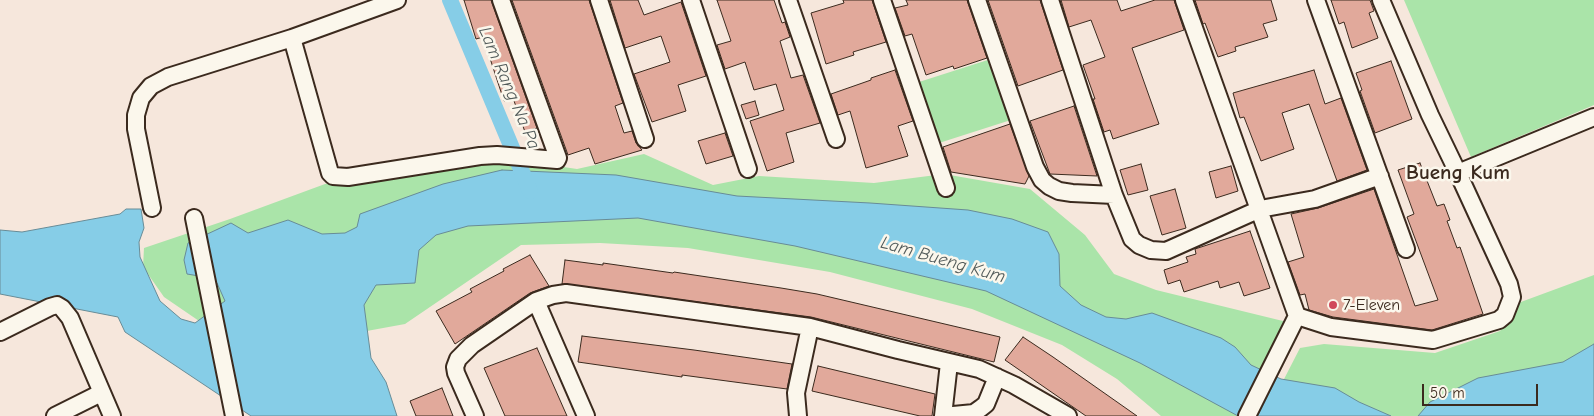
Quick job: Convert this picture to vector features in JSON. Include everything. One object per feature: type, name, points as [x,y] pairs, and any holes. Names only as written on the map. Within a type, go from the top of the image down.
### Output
[{"type":"street","points":[[152,208],[136,129],[136,115],[141,98],[151,86],[168,76],[292,38],[397,0]]},
{"type":"street","points":[[292,38],[330,172],[333,176],[348,177],[480,156],[508,156],[555,161],[558,158],[502,0]]},
{"type":"street","points":[[599,0],[645,139]]},
{"type":"street","points":[[692,0],[748,168]]},
{"type":"street","points":[[788,0],[836,139]]},
{"type":"street","points":[[882,0],[946,188]]},
{"type":"street","points":[[977,0],[1035,166],[1042,180],[1059,191],[1072,194],[1114,195]]},
{"type":"street","points":[[1050,0],[1114,195],[1132,239],[1139,245],[1151,250],[1166,251],[1260,209],[1315,199],[1380,176]]},
{"type":"street","points":[[1184,0],[1297,316],[1247,416]]},
{"type":"street","points":[[1316,0],[1406,249]]},
{"type":"street","points":[[1297,316],[1331,327],[1433,340],[1499,320],[1505,315],[1512,297],[1509,284],[1430,115],[1381,0]]},
{"type":"street","points":[[1458,174],[1594,117]]},
{"type":"street","points":[[195,222],[234,413]]},
{"type":"street","points":[[475,416],[456,373],[456,362],[472,345],[536,301],[566,293],[810,326],[949,363],[979,369],[1014,385],[1068,416]]},
{"type":"street","points":[[536,301],[586,416]]},
{"type":"street","points":[[0,332],[50,308],[59,306],[70,318],[112,416]]},
{"type":"street","points":[[798,416],[796,393],[810,326]]},
{"type":"street","points":[[949,363],[943,416],[974,413],[981,408],[986,404],[996,377]]},
{"type":"street","points":[[55,416],[101,392]]},
{"type":"green space","points":[[1404,0],[1594,0],[1594,105],[1471,157]]},
{"type":"green space","points":[[994,58],[1014,119],[939,143],[919,82]]},
{"type":"green space","points":[[644,154],[713,185],[759,176],[874,183],[944,174],[1030,189],[1085,235],[1114,274],[1156,290],[1287,322],[1242,416],[1161,416],[1117,379],[1062,345],[972,309],[830,272],[688,248],[600,243],[521,245],[405,324],[323,339],[202,323],[164,297],[143,267],[144,248],[325,184],[489,156],[577,169]]},
{"type":"green space","points":[[1594,275],[1594,416],[1265,416],[1300,348],[1324,344],[1435,353],[1500,331],[1508,319],[1510,306]]},
{"type":"water","name":"Lam Bueng Kum","points":[[502,170],[616,175],[737,196],[968,210],[1012,219],[1048,232],[1059,254],[1060,286],[1081,305],[1106,317],[1126,319],[1152,313],[1221,338],[1235,347],[1251,365],[1281,379],[1335,388],[1359,402],[1391,416],[1238,416],[1140,363],[986,291],[795,246],[638,218],[468,226],[436,235],[419,250],[415,283],[376,285],[364,305],[371,358],[386,382],[397,416],[251,416],[125,332],[118,317],[0,294],[0,230],[22,232],[120,214],[126,209],[141,209],[144,228],[139,242],[140,257],[160,301],[181,319],[195,323],[225,301],[217,283],[205,277],[187,274],[184,260],[188,243],[231,223],[248,233],[288,220],[322,234],[345,233],[357,227],[360,214],[443,184]]},
{"type":"water","points":[[1594,344],[1594,416],[1418,416],[1430,402],[1478,378],[1563,362]]},
{"type":"building","points":[[464,0],[491,0],[537,128],[525,132],[513,98],[504,101],[483,37],[476,39]]},
{"type":"building","points":[[512,0],[589,0],[623,103],[615,106],[624,133],[632,131],[636,143],[642,150],[595,164],[589,148],[568,155]]},
{"type":"building","points":[[610,0],[638,0],[644,15],[681,2],[706,76],[678,85],[686,111],[652,122],[634,74],[670,62],[661,36],[625,48]]},
{"type":"building","points":[[717,0],[774,0],[782,23],[785,22],[790,37],[780,41],[791,78],[803,75],[820,123],[786,133],[794,162],[767,171],[750,121],[784,110],[776,84],[754,90],[745,62],[725,69],[717,45],[731,41]]},
{"type":"building","points":[[843,0],[872,0],[886,42],[853,52],[854,55],[826,64],[811,13],[844,3]]},
{"type":"building","points":[[906,0],[967,0],[987,58],[954,69],[953,66],[926,75],[912,34],[905,36],[895,8],[908,5]]},
{"type":"building","points":[[988,0],[1040,0],[1063,70],[1018,86]]},
{"type":"building","points":[[1061,0],[1117,0],[1121,11],[1155,0],[1174,0],[1184,30],[1132,48],[1159,124],[1113,139],[1110,130],[1104,132],[1083,65],[1105,57],[1091,20],[1069,27]]},
{"type":"building","points":[[1195,0],[1271,0],[1277,20],[1263,24],[1268,37],[1235,47],[1236,51],[1218,57],[1205,23],[1203,24]]},
{"type":"building","points":[[1331,0],[1370,0],[1374,11],[1369,13],[1378,38],[1352,48],[1344,22],[1339,24]]},
{"type":"building","points":[[1391,61],[1412,119],[1375,133],[1360,91],[1362,90],[1356,73]]},
{"type":"building","points":[[895,70],[913,121],[898,126],[908,156],[866,168],[850,111],[838,115],[831,94]]},
{"type":"building","points":[[1314,70],[1325,104],[1341,98],[1367,170],[1337,181],[1309,104],[1282,113],[1294,149],[1261,161],[1244,117],[1240,118],[1233,93]]},
{"type":"building","points":[[755,101],[759,115],[746,119],[741,105]]},
{"type":"building","points":[[1074,106],[1097,176],[1050,174],[1030,121]]},
{"type":"building","points":[[1010,124],[1029,176],[1025,184],[951,172],[943,147]]},
{"type":"building","points":[[725,133],[733,156],[706,164],[698,141]]},
{"type":"building","points":[[1420,163],[1437,206],[1444,204],[1450,220],[1447,221],[1457,248],[1460,247],[1483,314],[1432,330],[1333,317],[1309,310],[1305,294],[1300,295],[1288,262],[1304,257],[1291,214],[1318,208],[1374,189],[1415,306],[1438,300],[1407,217],[1414,214],[1398,170]]},
{"type":"building","points":[[1141,164],[1148,190],[1128,195],[1120,170]]},
{"type":"building","points":[[1231,166],[1238,191],[1216,198],[1209,172]]},
{"type":"building","points":[[1175,189],[1186,228],[1162,235],[1150,196]]},
{"type":"building","points":[[1250,231],[1270,288],[1244,296],[1239,282],[1220,288],[1218,281],[1184,292],[1180,280],[1168,284],[1164,270],[1188,262],[1186,257],[1196,254],[1195,249]]},
{"type":"building","points":[[530,255],[549,286],[530,293],[455,344],[436,311],[472,292],[470,289]]},
{"type":"building","points":[[565,260],[674,272],[817,294],[1000,337],[994,362],[811,317],[562,284]]},
{"type":"building","points":[[582,336],[792,364],[787,389],[682,375],[682,377],[578,362]]},
{"type":"building","points":[[1023,337],[1137,416],[1086,416],[1005,360]]},
{"type":"building","points":[[537,348],[567,416],[505,416],[484,368]]},
{"type":"building","points":[[818,366],[935,394],[932,416],[920,416],[812,391]]},
{"type":"building","points":[[442,388],[453,416],[416,416],[410,401]]},
{"type":"waterway","name":"Lam Rang Na Pa","points":[[450,0],[530,191]]},
{"type":"place","name":"7-Eleven","points":[[1333,305]]},
{"type":"district","name":"Bueng Kum","points":[[1458,173]]}]
